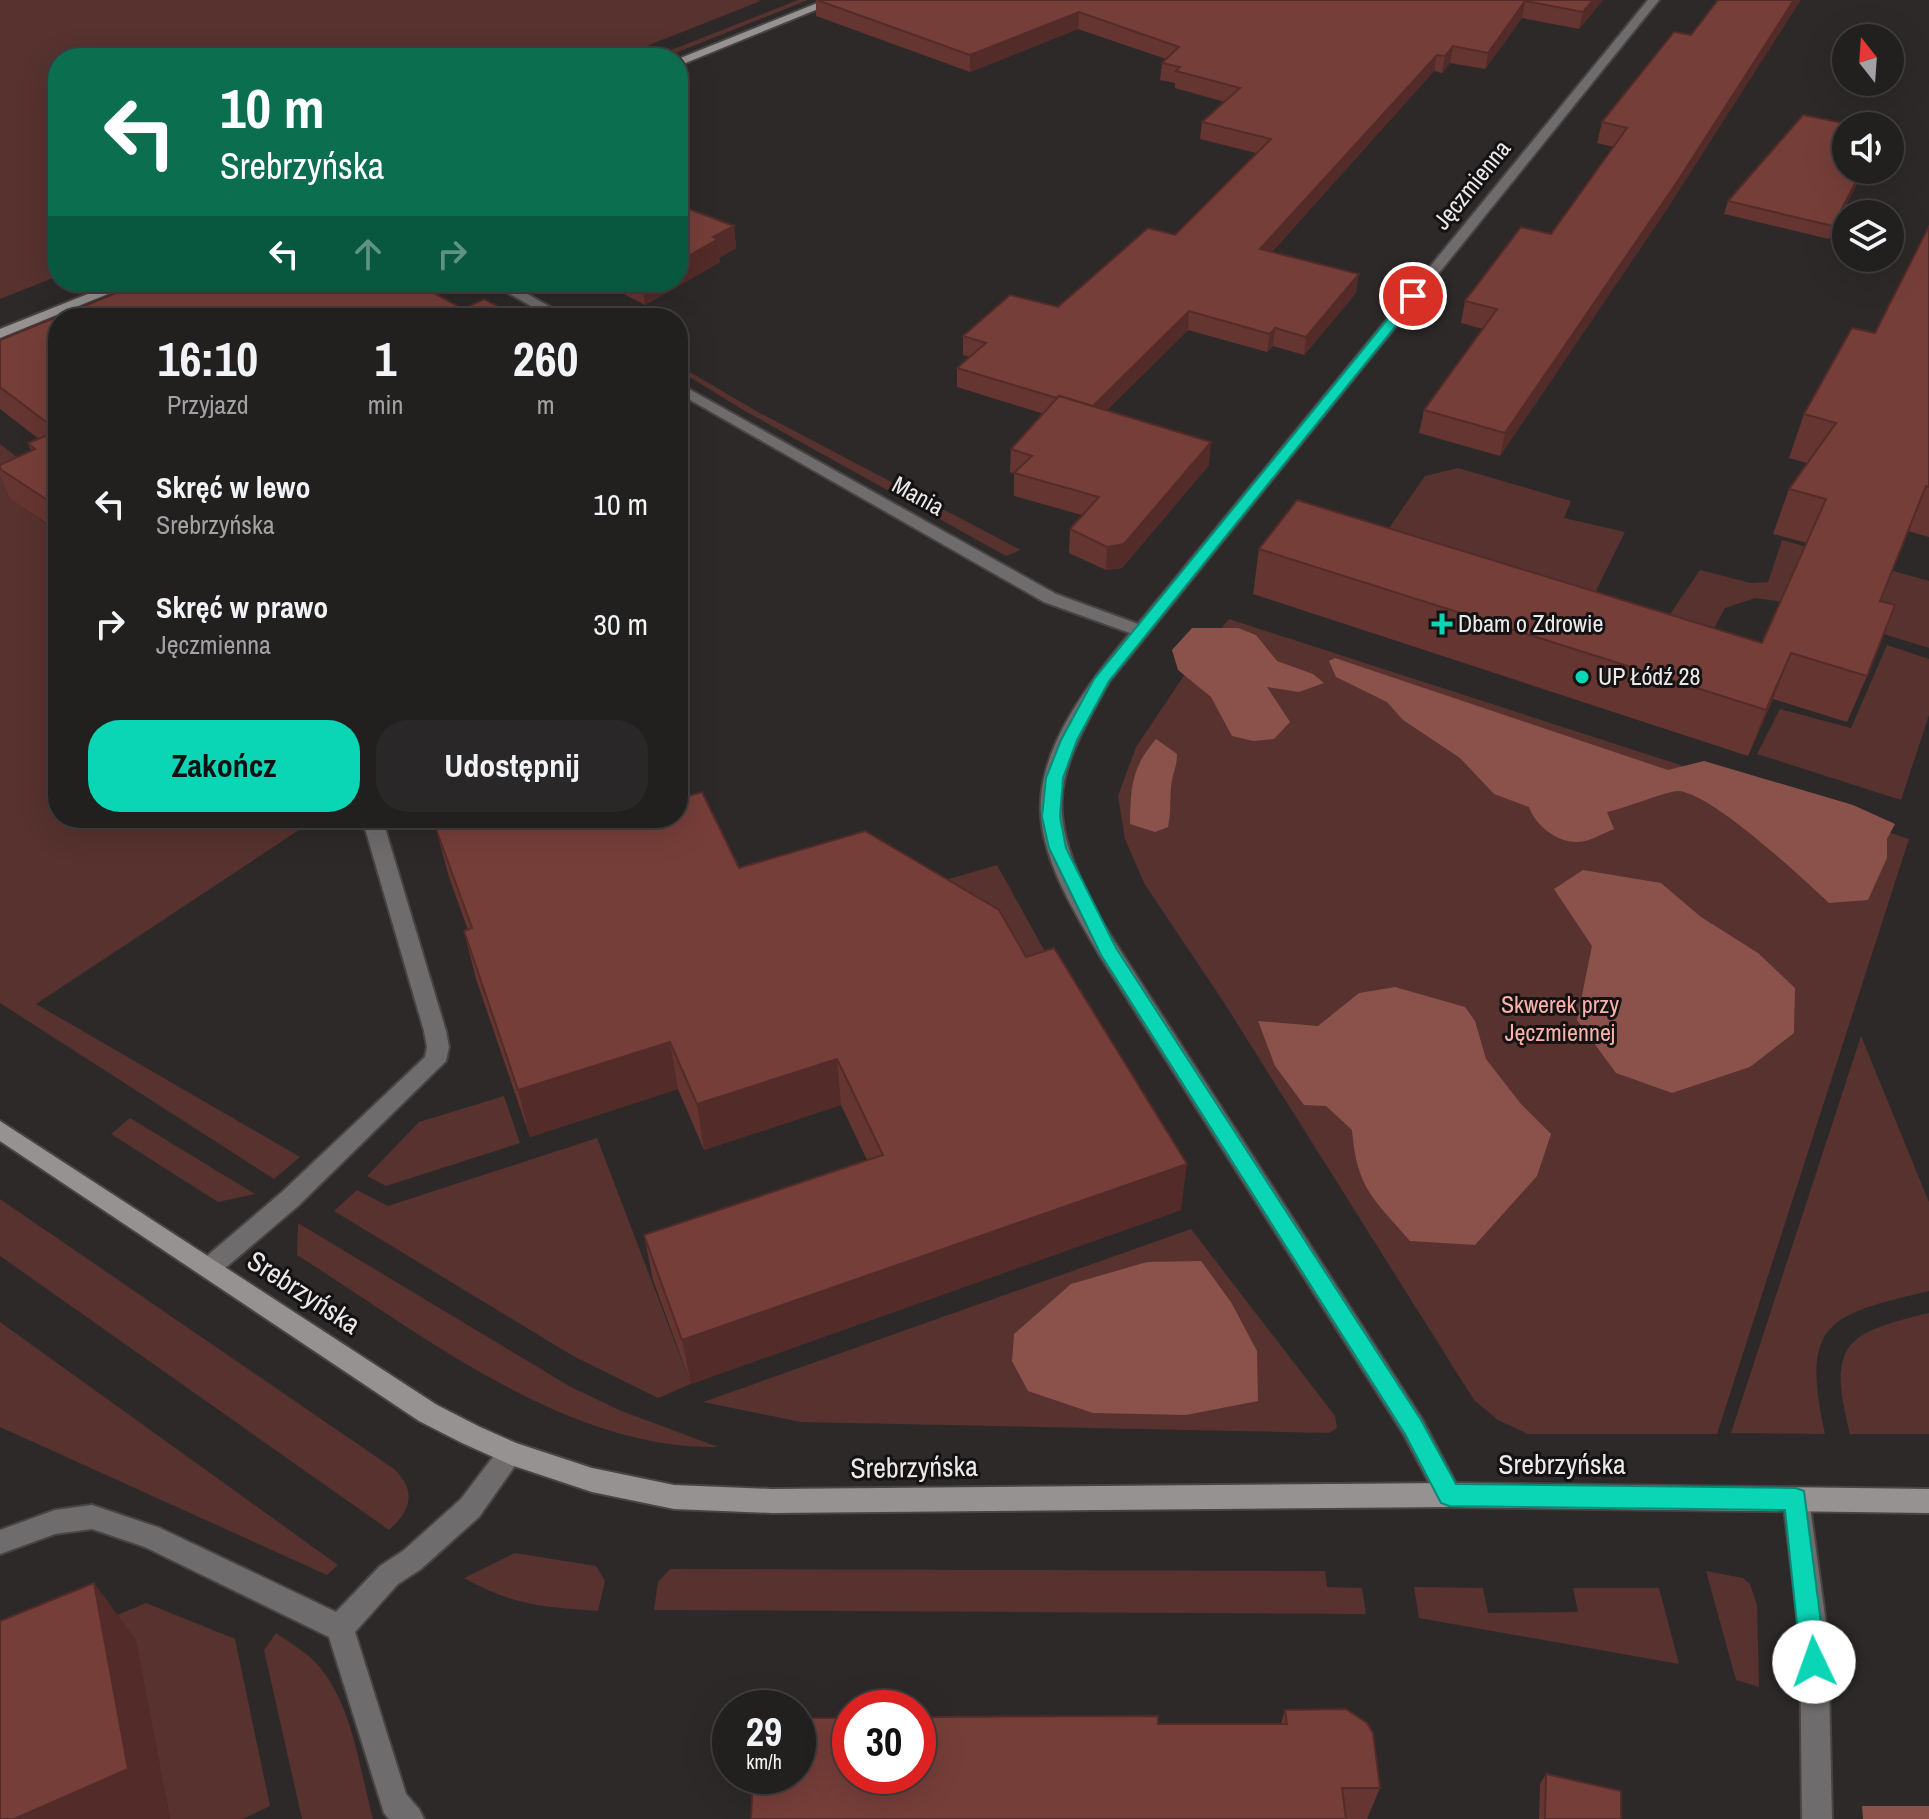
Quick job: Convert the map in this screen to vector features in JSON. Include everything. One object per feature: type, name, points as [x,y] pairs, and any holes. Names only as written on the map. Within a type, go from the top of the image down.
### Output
[{"type":"street","points":[[688,59],[835,0]]},
{"type":"street","name":"Jęczmienna","points":[[1449,1495],[1413,1427],[1108,950],[1058,848],[1051,817],[1059,765],[1102,679],[1654,0]]},
{"type":"street","points":[[65,308],[105,292]]},
{"type":"street","points":[[515,292],[544,308]]},
{"type":"street","points":[[0,334],[48,315]]},
{"type":"street","name":"Mania","points":[[688,393],[1050,598],[1141,631]]},
{"type":"street","points":[[209,1268],[290,1199],[435,1061],[438,1047],[435,1031],[375,828]]},
{"type":"street","name":"Srebrzyńska","points":[[0,1130],[428,1413],[511,1453],[592,1480],[660,1494],[758,1501],[1449,1495],[1929,1501]]},
{"type":"street","points":[[340,1628],[389,1575],[412,1560],[470,1508],[511,1453]]},
{"type":"street","points":[[1796,1499],[1814,1638],[1817,1819]]},
{"type":"street","points":[[0,1542],[55,1522],[92,1517],[151,1537],[340,1628],[394,1803],[409,1819]]},
{"type":"green space","points":[[0,0],[761,1],[641,48],[48,48],[48,280],[0,299]]},
{"type":"green space","points":[[798,0],[808,0],[688,48],[676,48]]},
{"type":"green space","points":[[688,371],[758,412],[1021,550],[1006,556],[688,376]]},
{"type":"green space","points":[[0,444],[47,480],[9,498],[48,525],[48,828],[302,828],[36,1004],[300,1157],[274,1179],[0,1003]]},
{"type":"green space","points":[[1458,468],[1571,501],[1564,518],[1625,532],[1584,615],[1387,531],[1425,476]]},
{"type":"green space","points":[[1782,540],[1929,581],[1929,648],[1777,601],[1755,598],[1725,608],[1707,641],[1674,624],[1670,614],[1700,570],[1751,583],[1768,582]]},
{"type":"green space","name":"Skwerek przy Jęczmiennej","points":[[1229,619],[1909,839],[1717,1434],[1528,1434],[1498,1420],[1474,1400],[1223,1001],[1144,883],[1125,839],[1118,796],[1136,747],[1189,668]]},
{"type":"green space","points":[[1887,645],[1929,659],[1929,715],[1901,800],[1757,754],[1780,709],[1851,728]]},
{"type":"green space","points":[[997,865],[1053,966],[1012,981],[894,895]]},
{"type":"green space","points":[[1861,1036],[1929,1202],[1929,1291],[1867,1308],[1846,1317],[1830,1329],[1821,1345],[1817,1367],[1818,1396],[1825,1434],[1731,1433]]},
{"type":"green space","points":[[504,1096],[520,1143],[386,1186],[367,1176],[419,1122]]},
{"type":"green space","points":[[130,1118],[255,1194],[218,1202],[111,1134]]},
{"type":"green space","points":[[597,1138],[691,1384],[658,1398],[573,1356],[334,1211],[357,1190],[388,1206]]},
{"type":"green space","points":[[0,1199],[394,1469],[408,1493],[406,1508],[396,1523],[389,1530],[0,1256]]},
{"type":"green space","points":[[298,1223],[569,1386],[619,1410],[718,1447],[661,1443],[605,1429],[550,1408],[497,1381],[444,1351],[297,1255]]},
{"type":"green space","points":[[1191,1229],[1335,1416],[1337,1428],[1329,1433],[801,1422],[703,1402]]},
{"type":"green space","points":[[1929,1313],[1929,1434],[1850,1434],[1841,1380],[1842,1361],[1849,1347],[1861,1336],[1878,1328]]},
{"type":"green space","points":[[0,1322],[338,1565],[327,1575],[0,1427]]},
{"type":"green space","points":[[515,1553],[596,1566],[605,1581],[598,1611],[529,1604],[464,1578]]},
{"type":"green space","points":[[670,1569],[1325,1571],[1327,1587],[1362,1588],[1366,1614],[654,1610],[658,1582]]},
{"type":"green space","points":[[1706,1571],[1743,1578],[1750,1584],[1757,1605],[1759,1687],[1736,1680]]},
{"type":"green space","points":[[1414,1587],[1483,1588],[1488,1613],[1578,1612],[1573,1588],[1659,1588],[1679,1664],[1419,1618]]},
{"type":"green space","points":[[146,1603],[235,1639],[270,1806],[243,1819],[170,1819],[135,1640],[5,1662]]},
{"type":"green space","points":[[276,1633],[311,1658],[336,1692],[352,1734],[373,1819],[302,1819],[264,1650]]},
{"type":"shaded area","points":[[1192,628],[1238,628],[1256,635],[1277,661],[1313,674],[1324,683],[1299,692],[1267,687],[1290,722],[1274,739],[1253,741],[1232,736],[1211,697],[1178,670],[1172,650]]},
{"type":"shaded area","points":[[1335,658],[1668,770],[1704,761],[1853,805],[1895,824],[1887,839],[1887,858],[1868,900],[1829,903],[1734,821],[1693,795],[1678,791],[1607,812],[1614,829],[1592,839],[1570,842],[1542,826],[1529,807],[1494,794],[1460,758],[1403,720],[1387,702],[1336,677],[1329,661]]},
{"type":"shaded area","points":[[1156,739],[1177,754],[1168,827],[1155,832],[1130,824],[1134,778]]},
{"type":"shaded area","points":[[1583,870],[1661,883],[1701,917],[1758,953],[1795,988],[1794,1033],[1750,1067],[1672,1093],[1616,1073],[1577,1020],[1592,946],[1554,889]]},
{"type":"shaded area","points":[[1395,987],[1465,1007],[1475,1021],[1486,1059],[1521,1104],[1551,1134],[1537,1176],[1475,1245],[1410,1241],[1369,1192],[1358,1166],[1352,1130],[1326,1106],[1304,1105],[1275,1066],[1258,1021],[1318,1026],[1359,993]]},
{"type":"shaded area","points":[[1201,1261],[1231,1302],[1257,1351],[1258,1401],[1186,1415],[1093,1413],[1028,1391],[1012,1361],[1014,1334],[1071,1284],[1147,1262]]},
{"type":"shaded area","points":[[1862,1806],[1929,1806],[1929,1819],[1863,1819]]},
{"type":"building","points":[[817,0],[1593,0],[1583,12],[1525,1],[1488,53],[1453,46],[1445,56],[1437,55],[1260,249],[1359,274],[1306,337],[1275,328],[1270,334],[1189,311],[1093,406],[957,368],[986,343],[963,336],[1010,295],[1058,307],[1148,228],[1175,235],[1271,139],[1202,122],[1240,88],[1176,71],[1180,67],[1162,63],[1179,47],[1079,12],[970,55]]},
{"type":"building","points":[[1718,0],[1794,0],[1677,182],[1505,433],[1424,410],[1497,309],[1465,301],[1521,227],[1551,234],[1627,128],[1602,122],[1674,32],[1691,35]]},
{"type":"building","points":[[1803,115],[1832,121],[1832,184],[1855,184],[1846,200],[1832,200],[1832,226],[1728,201]]},
{"type":"building","points":[[688,209],[734,226],[713,237],[718,239],[688,256]]},
{"type":"building","points":[[1929,226],[1929,487],[1926,486],[1880,601],[1895,605],[1867,676],[1791,653],[1766,710],[1259,549],[1297,500],[1762,643],[1826,499],[1789,489],[1836,423],[1804,414],[1852,328],[1875,333]]},
{"type":"building","points":[[118,292],[432,292],[461,308],[79,308]]},
{"type":"building","points":[[484,299],[501,308],[465,308]]},
{"type":"building","points":[[48,321],[48,423],[0,387],[0,340]]},
{"type":"building","points":[[1059,396],[1211,442],[1124,544],[1107,547],[1070,529],[1099,497],[1014,473],[1032,456],[1011,449]]},
{"type":"building","points":[[48,435],[48,500],[0,469],[0,465],[35,449],[28,443]]},
{"type":"building","points":[[702,792],[739,868],[865,831],[999,910],[1026,957],[1054,948],[1187,1164],[682,1340],[644,1235],[883,1155],[837,1059],[697,1104],[670,1042],[518,1090],[464,931],[472,928],[436,829],[688,828],[688,796]]},
{"type":"building","points":[[94,1583],[128,1769],[14,1819],[0,1819],[0,1621]]},
{"type":"building","points":[[1346,1709],[1367,1723],[1373,1733],[1380,1788],[1342,1788],[1346,1819],[751,1819],[752,1794],[816,1794],[816,1718],[832,1718],[832,1794],[936,1794],[936,1717],[1158,1716],[1158,1724],[1287,1724],[1285,1710]]},
{"type":"building","points":[[1546,1774],[1621,1791],[1621,1819],[1545,1819]]},
{"type":"place","name":"Dbam o Zdrowie","points":[[1442,624]]},
{"type":"place","name":"UP Łódź 28","points":[[1582,677]]},
{"type":"route","points":[[1413,296],[1102,679],[1069,740],[1054,778],[1051,817],[1058,848],[1108,950],[1413,1427],[1449,1495],[1796,1499],[1814,1638],[1814,1662]]}]
